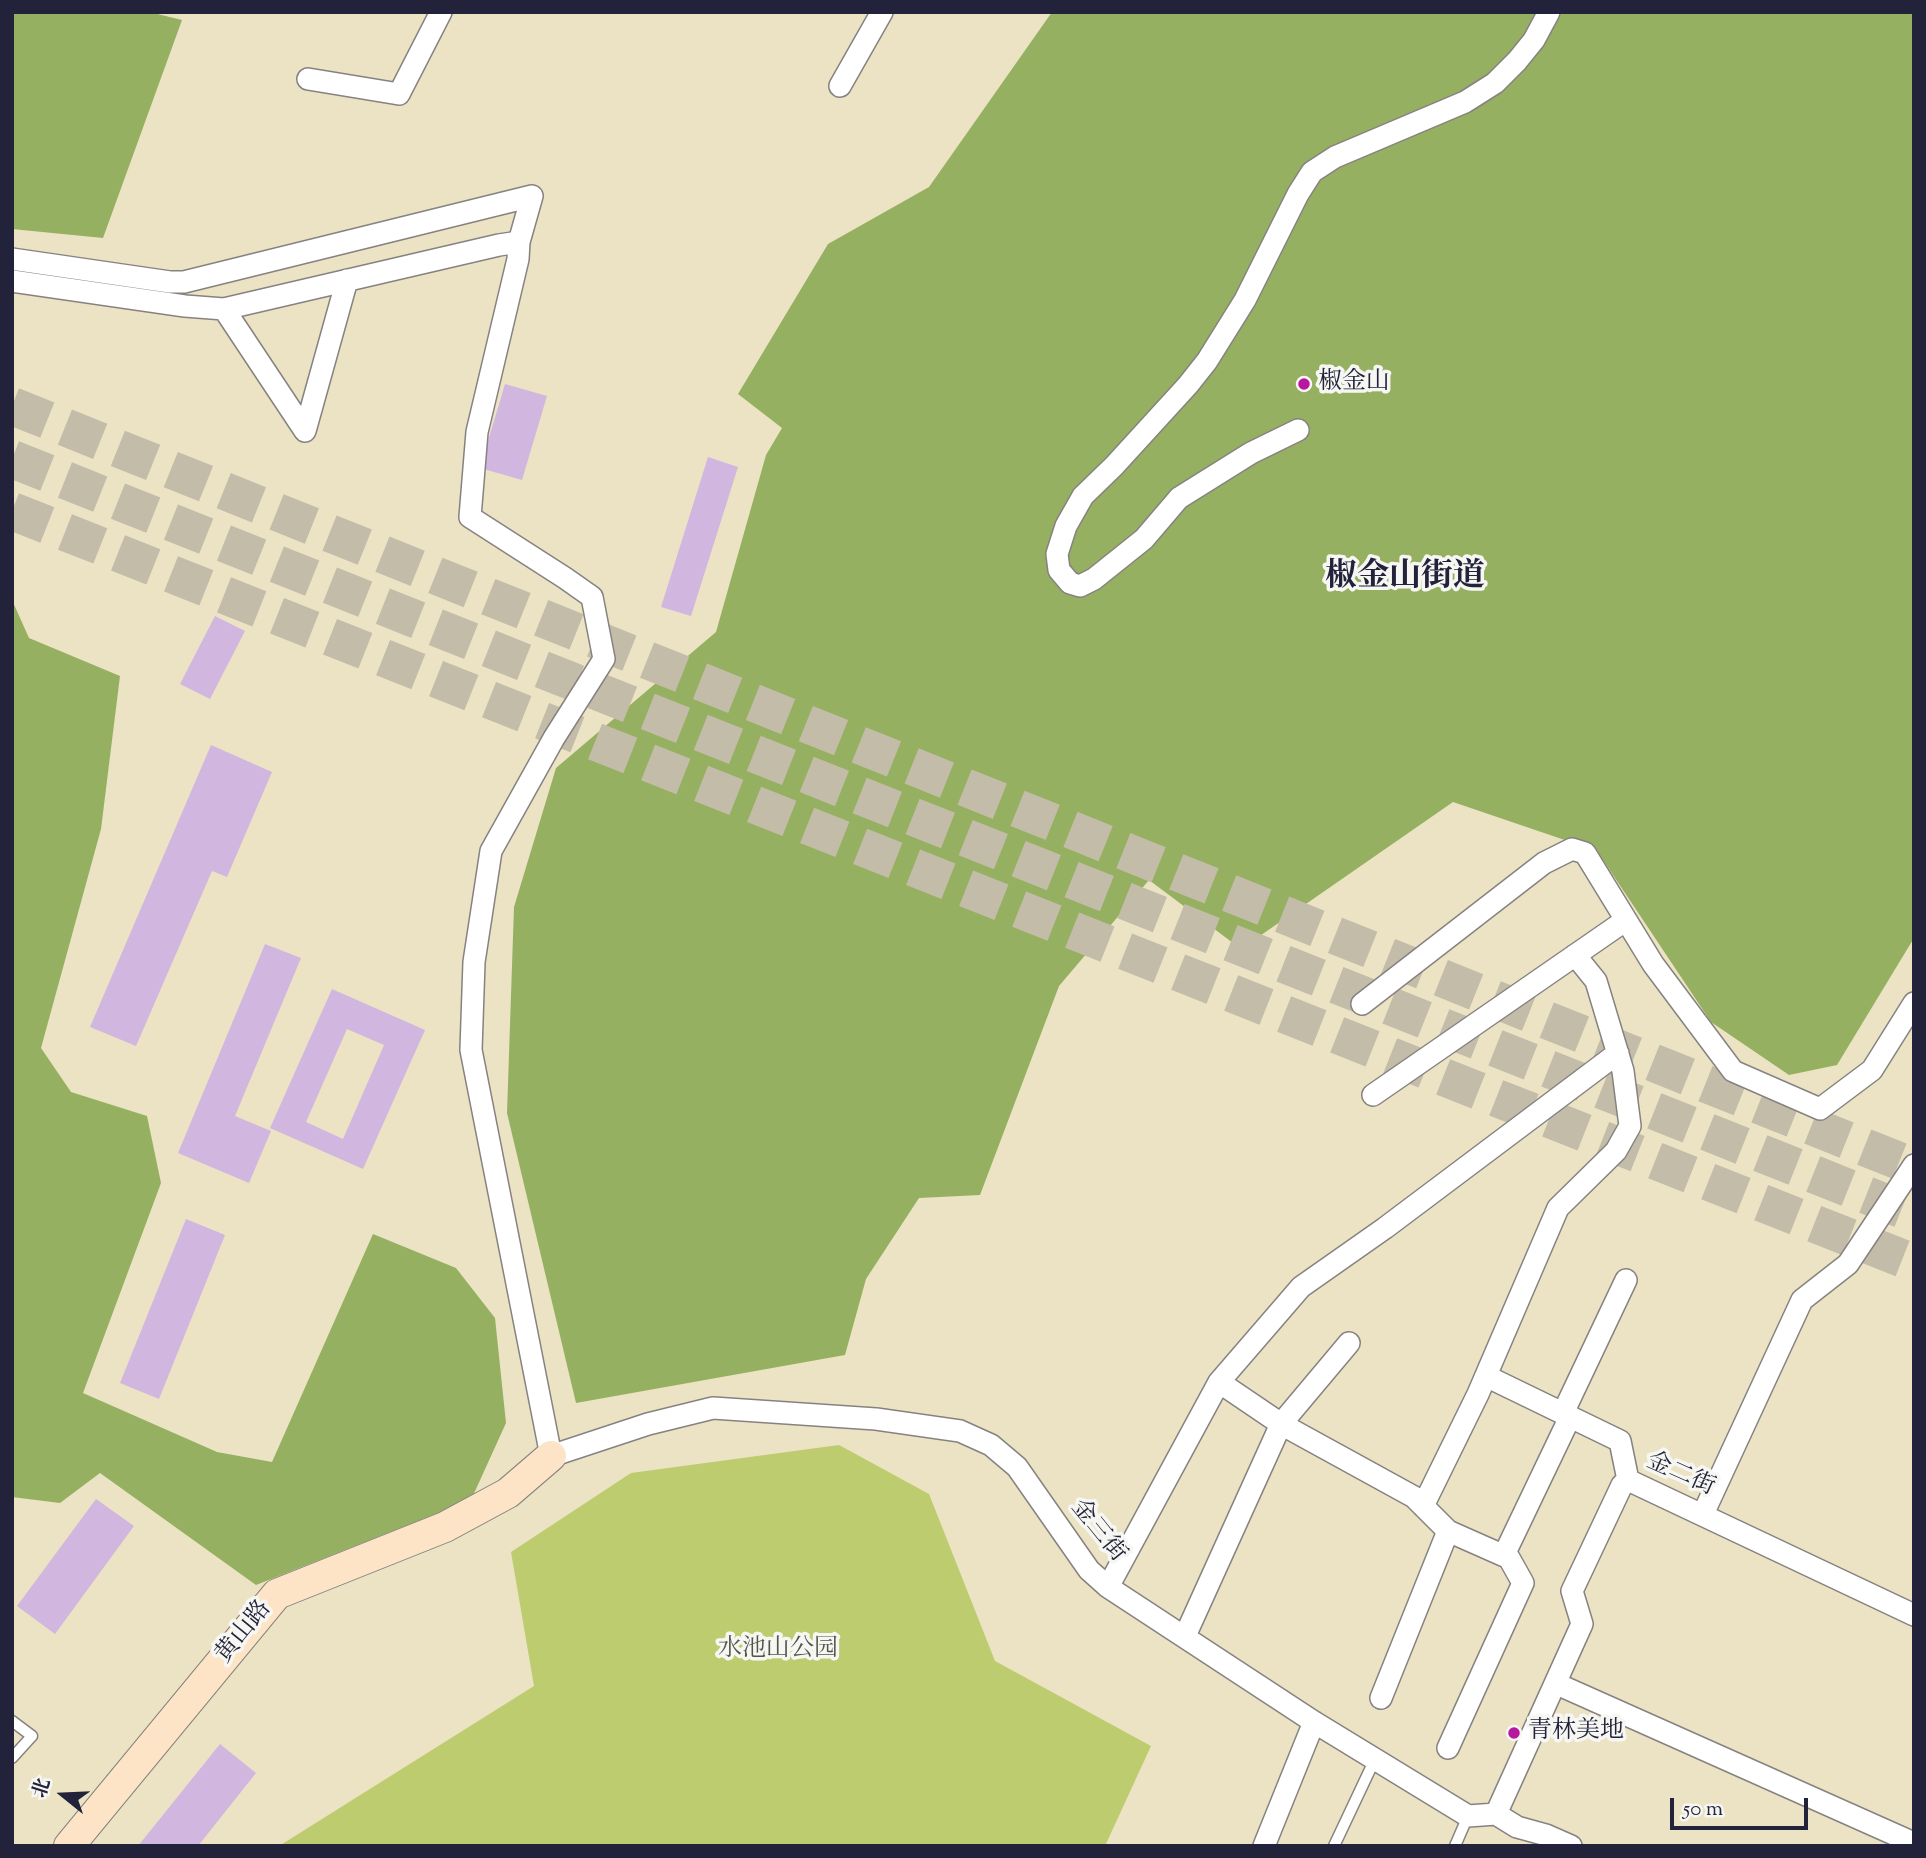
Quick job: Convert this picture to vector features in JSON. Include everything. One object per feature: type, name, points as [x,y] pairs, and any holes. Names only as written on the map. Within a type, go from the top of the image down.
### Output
[{"type":"street","points":[[308,79],[399,94],[441,12]]},
{"type":"street","points":[[840,86],[882,12]]},
{"type":"street","points":[[1298,430],[1251,453],[1179,498],[1144,538],[1094,579],[1080,586],[1070,583],[1059,570],[1057,554],[1066,526],[1083,496],[1114,467],[1188,386],[1207,361],[1245,300],[1298,194],[1312,172],[1335,157],[1465,102],[1495,83],[1534,40],[1549,12]]},
{"type":"street","points":[[12,259],[184,282],[532,196],[519,242],[518,260],[477,432],[470,517],[592,597],[604,659],[554,738],[491,851],[474,962],[471,1050],[551,1456]]},
{"type":"street","points":[[12,281],[185,306],[224,309],[519,242]]},
{"type":"street","points":[[224,309],[305,431],[348,280]]},
{"type":"street","points":[[1362,1004],[1544,863],[1572,849],[1585,853],[1653,964],[1733,1071],[1820,1109],[1872,1070],[1914,1003]]},
{"type":"street","points":[[1373,1095],[1626,920]]},
{"type":"street","points":[[1423,1506],[1486,1376],[1558,1208],[1616,1151],[1630,1126],[1623,1071],[1596,981],[1575,955]]},
{"type":"street","points":[[1108,1587],[1219,1382],[1301,1287],[1618,1053]]},
{"type":"street","points":[[1703,1514],[1802,1300],[1848,1264],[1914,1165]]},
{"type":"street","points":[[1503,1555],[1626,1280]]},
{"type":"street","points":[[1185,1636],[1281,1424],[1349,1343]]},
{"type":"street","points":[[1486,1376],[1620,1441],[1628,1479]]},
{"type":"street","points":[[1219,1382],[1281,1424],[1414,1497],[1448,1531],[1509,1558],[1523,1583],[1448,1748]]},
{"type":"street","name":"金三街","points":[[551,1456],[648,1424],[713,1408],[876,1419],[960,1431],[991,1445],[1017,1467],[1089,1570],[1108,1587],[1314,1721],[1468,1816]]},
{"type":"street","name":"黄山路","points":[[69,1846],[277,1594],[445,1527],[508,1493],[551,1456]]},
{"type":"street","name":"金二街","points":[[1496,1814],[1582,1624],[1572,1591],[1622,1485],[1628,1479],[1914,1615]]},
{"type":"street","points":[[1381,1698],[1448,1531]]},
{"type":"street","points":[[1557,1684],[1909,1837]]},
{"type":"street","points":[[1264,1846],[1314,1721]]},
{"type":"street","points":[[1468,1816],[1496,1814],[1517,1828],[1546,1835],[1571,1846]]},
{"type":"lane","points":[[12,1721],[32,1736],[12,1758]]},
{"type":"lane","points":[[1334,1846],[1375,1759]]},
{"type":"lane","points":[[1455,1846],[1468,1816]]},
{"type":"green space","points":[[12,12],[149,12],[182,20],[103,238],[12,229]]},
{"type":"green space","points":[[1052,12],[1914,12],[1914,938],[1837,1065],[1789,1075],[1711,1022],[1597,851],[1453,802],[1241,949],[1149,880],[1059,986],[980,1195],[919,1198],[866,1279],[845,1355],[576,1403],[507,1113],[514,907],[556,768],[716,632],[766,455],[782,428],[738,394],[828,244],[929,187]]},
{"type":"green space","points":[[12,600],[29,638],[120,676],[101,829],[41,1048],[71,1092],[147,1116],[161,1183],[83,1393],[217,1452],[272,1462],[373,1234],[456,1268],[495,1318],[506,1423],[471,1500],[256,1585],[100,1473],[60,1503],[12,1497]]},
{"type":"green space","name":"水池山公园","points":[[839,1445],[929,1494],[995,1661],[1151,1746],[1105,1846],[279,1846],[534,1686],[511,1552],[631,1473]]},
{"type":"building","points":[[505,384],[547,396],[522,480],[480,468]]},
{"type":"building","points":[[708,457],[738,467],[691,616],[661,607]]},
{"type":"building","points":[[215,616],[245,631],[210,699],[180,684]]},
{"type":"building","points":[[211,745],[272,772],[227,877],[212,871],[136,1046],[90,1027]]},
{"type":"building","points":[[265,944],[301,958],[235,1116],[271,1131],[249,1183],[178,1153]]},
{"type":"building","points":[[332,989],[425,1030],[363,1169],[270,1128]],"holes":[[[347,1029],[384,1045],[343,1139],[306,1122]]]},
{"type":"building","points":[[186,1219],[225,1235],[159,1399],[120,1383]]},
{"type":"building","points":[[96,1499],[134,1526],[55,1634],[17,1606]]},
{"type":"building","points":[[220,1744],[256,1773],[198,1846],[138,1846]]},
{"type":"tunnel","points":[[12,406],[1914,1167]]},
{"type":"tunnel","points":[[12,459],[1914,1214]]},
{"type":"tunnel","points":[[12,511],[1914,1263]]},
{"type":"place","name":"椒金山","points":[[1304,384]]},
{"type":"place","name":"青林美地","points":[[1514,1733]]},
{"type":"district","name":"椒金山街道","points":[[1405,580]]}]
